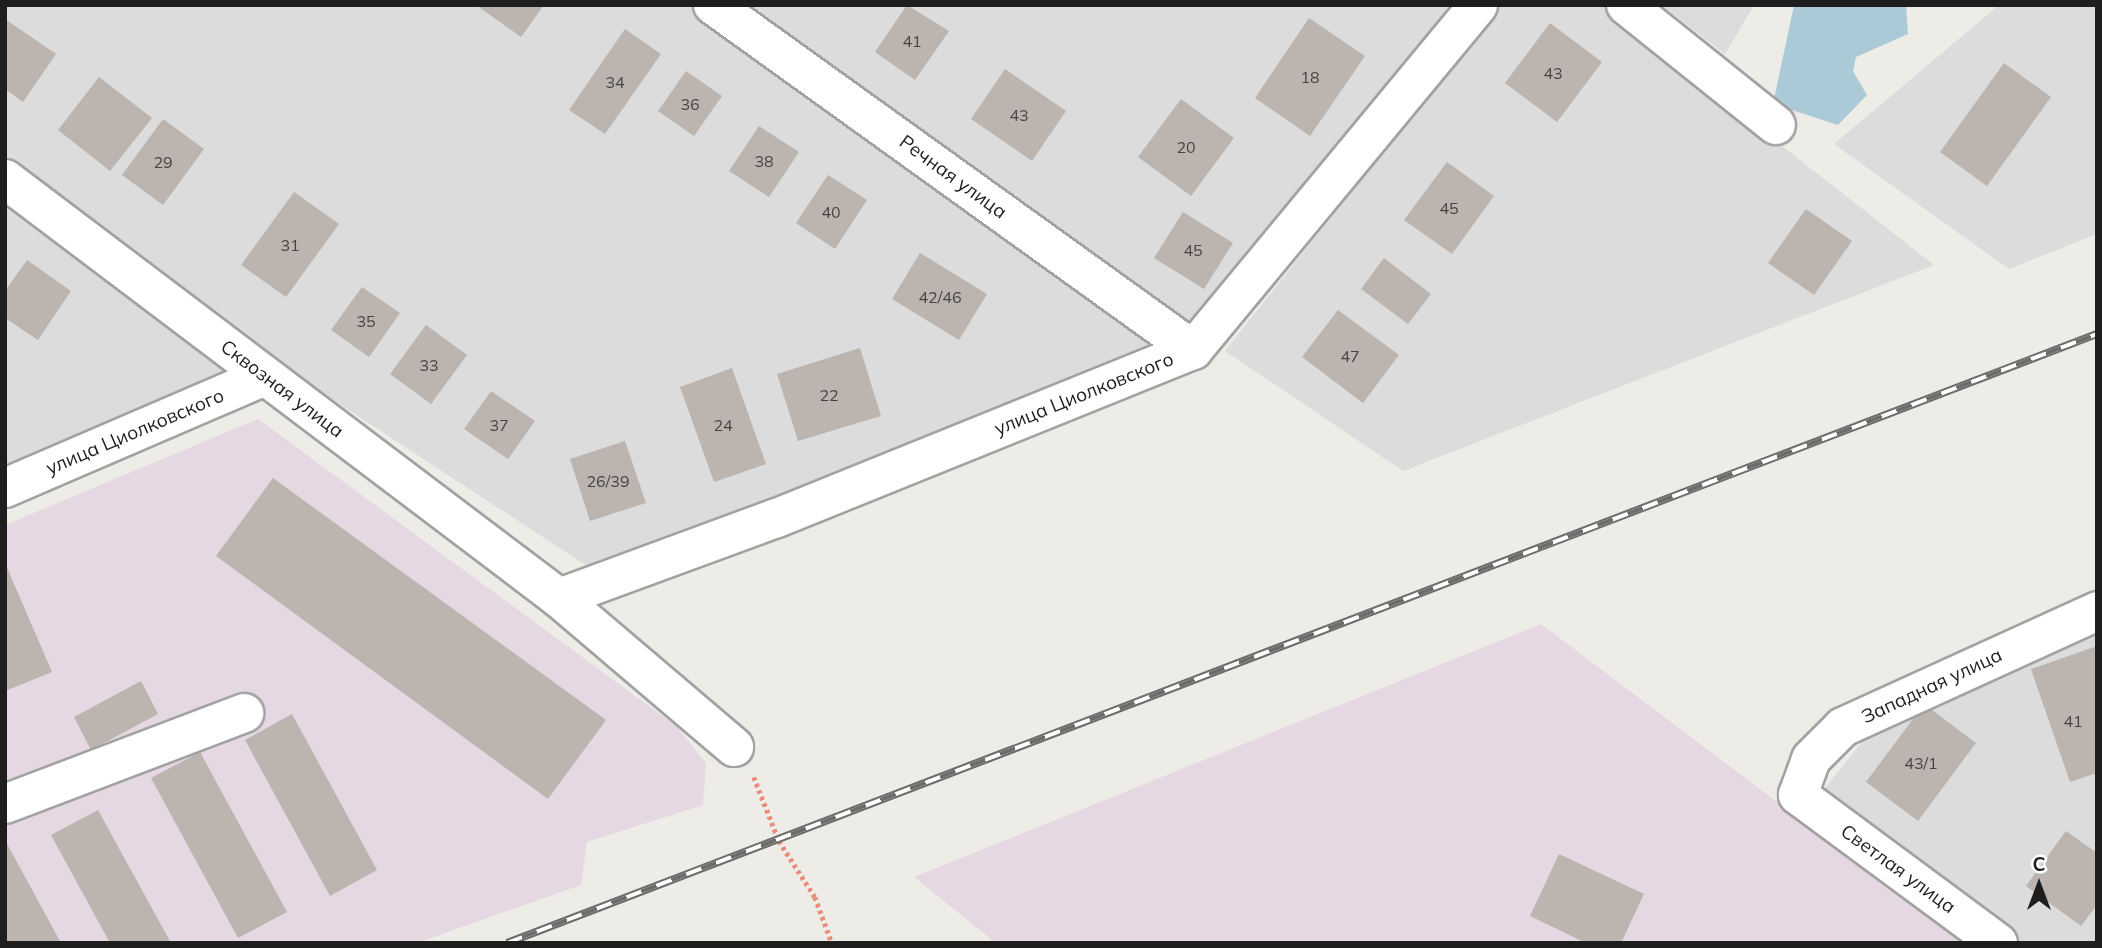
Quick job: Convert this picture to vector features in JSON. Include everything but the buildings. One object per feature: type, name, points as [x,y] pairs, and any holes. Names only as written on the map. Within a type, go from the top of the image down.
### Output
[{"type":"street","name":"Речная улица","points":[[713,5],[1193,350]]},
{"type":"street","name":"улица Циолковского","points":[[559,598],[776,518],[1193,350],[1478,5]]},
{"type":"street","points":[[1626,5],[1776,125]]},
{"type":"street","name":"Сквозная улица","points":[[5,179],[559,598],[734,747]]},
{"type":"street","name":"улица Циолковского","points":[[5,488],[265,376]]},
{"type":"street","name":"Западная улица","points":[[1798,795],[1811,759],[1843,727],[2097,611]]},
{"type":"street","points":[[5,804],[244,713]]},
{"type":"street","name":"Светлая улица","points":[[1798,795],[1998,943]]},
{"type":"path","points":[[734,747],[761,787],[772,826],[815,897],[832,943]]},
{"type":"shaded area","points":[[5,5],[691,5],[1167,347],[850,475],[590,568],[228,331],[5,155]]},
{"type":"shaded area","points":[[736,5],[1458,5],[1194,335]]},
{"type":"shaded area","points":[[1499,5],[1602,5],[1934,265],[1403,471],[1225,351]]},
{"type":"shaded area","points":[[1661,5],[1754,5],[1725,54]]},
{"type":"shaded area","points":[[1999,5],[2097,5],[2097,234],[2009,269],[1834,144]]},
{"type":"shaded area","points":[[5,197],[238,376],[5,477]]},
{"type":"shaded area","points":[[258,419],[676,726],[706,763],[703,805],[587,842],[581,885],[417,943],[5,943],[5,525]]},
{"type":"shaded area","points":[[1541,624],[1964,943],[996,943],[914,877]]},
{"type":"shaded area","points":[[2097,631],[2097,943],[2020,943],[1821,793],[1866,737]]},
{"type":"water","points":[[1794,5],[1906,5],[1908,34],[1856,57],[1853,71],[1867,95],[1838,125],[1773,104]]},
{"type":"railway","points":[[507,943],[2097,334]]}]
